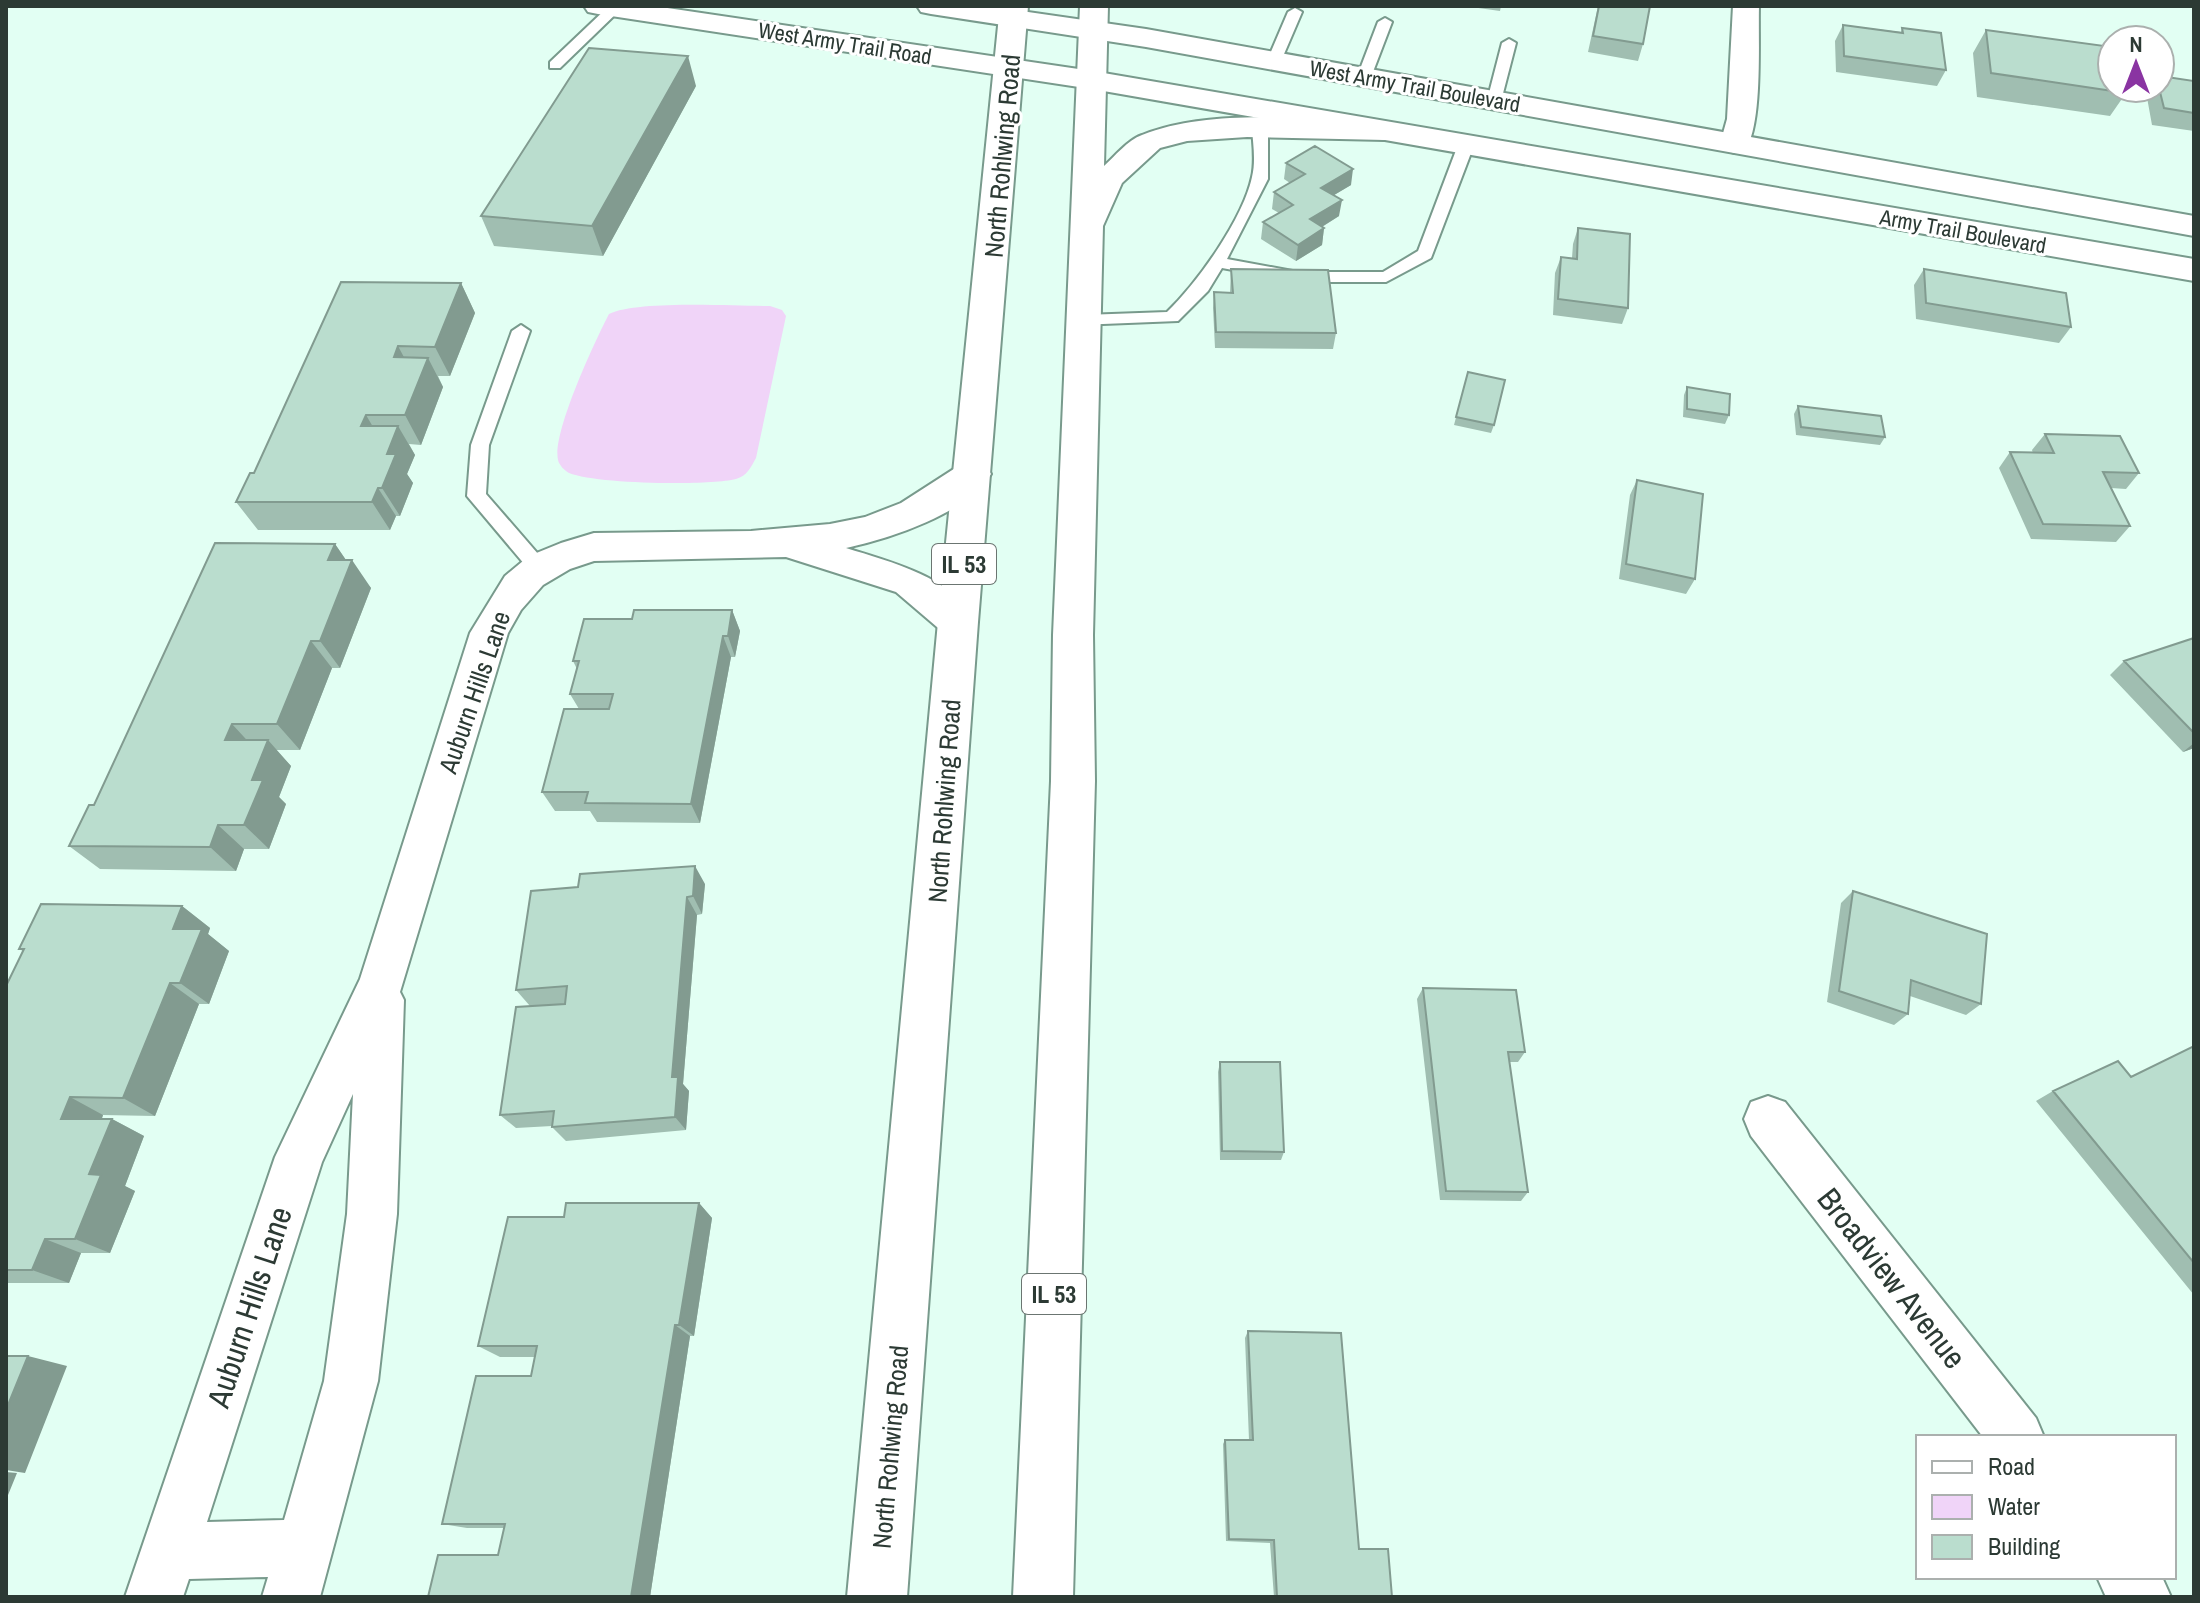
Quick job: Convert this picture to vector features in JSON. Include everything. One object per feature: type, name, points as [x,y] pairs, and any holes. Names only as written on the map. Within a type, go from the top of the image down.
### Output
[{"type":"main road","name":"West Army Trail Road","points":[[931,6],[1094,18]]},
{"type":"main road","name":"West Army Trail Road","points":[[606,7],[1092,80]]},
{"type":"main road","name":"North Rohlwing Road","points":[[877,1597],[958,622],[1013,12]]},
{"type":"main road","name":"West Army Trail Boulevard","points":[[1094,18],[1274,61],[1735,144]]},
{"type":"main road","name":"IL 53","points":[[1043,1597],[1073,781],[1073,635],[1094,18]]},
{"type":"main road","name":"West Army Trail Boulevard","points":[[1092,80],[1733,192]]},
{"type":"main road","points":[[1087,233],[1108,179],[1149,142],[1185,132],[1260,128],[1385,131]]},
{"type":"main road","name":"Army Trail Boulevard","points":[[1735,144],[2194,226]]},
{"type":"main road","name":"Army Trail Boulevard","points":[[1733,192],[2194,270]]},
{"type":"street","points":[[1735,144],[1741,119],[1746,6]]},
{"type":"street","name":"Auburn Hills Lane","points":[[382,982],[372,1214],[351,1381],[298,1572],[161,1574],[299,1157],[382,982],[489,633],[503,604],[517,585],[538,567],[563,554],[594,547],[791,544],[853,532],[905,517],[973,474]]},
{"type":"street","name":"Auburn Hills Lane","points":[[791,544],[909,582],[958,622]]},
{"type":"street","name":"Broadview Avenue","points":[[1768,1119],[2015,1435]]},
{"type":"street","points":[[2128,1579],[2142,1597]]},
{"type":"lane","points":[[555,65],[606,7]]},
{"type":"lane","points":[[1274,61],[1295,12]]},
{"type":"lane","points":[[1364,77],[1385,22]]},
{"type":"lane","points":[[1494,101],[1509,43]]},
{"type":"lane","points":[[1084,321],[1172,317],[1202,287],[1237,229],[1260,179],[1260,128]]},
{"type":"lane","points":[[1217,262],[1298,277],[1386,277],[1425,254],[1466,145]]},
{"type":"lane","points":[[521,331],[480,445],[476,496],[538,567]]},
{"type":"water","points":[[663,305],[770,306],[782,310],[786,316],[756,458],[743,476],[701,483],[626,482],[583,477],[569,473],[561,466],[558,447],[561,430],[585,365],[609,314]]},
{"type":"building","points":[[1599,6],[1650,6],[1643,44],[1593,36]]},
{"type":"building","points":[[1843,25],[1903,33],[1902,28],[1941,33],[1946,70],[1844,56]]},
{"type":"building","points":[[1986,30],[2096,45],[2096,89],[1991,73]]},
{"type":"building","points":[[589,48],[688,56],[592,226],[481,216]]},
{"type":"building","points":[[2176,78],[2194,81],[2194,113],[2164,108],[2163,104],[2176,104]]},
{"type":"building","points":[[1315,146],[1353,169],[1321,188],[1342,200],[1310,219],[1324,228],[1298,245],[1263,222],[1293,205],[1274,192],[1305,174],[1286,163]]},
{"type":"building","points":[[1578,228],[1630,234],[1628,308],[1558,299],[1561,257],[1577,259]]},
{"type":"building","points":[[1231,269],[1328,270],[1336,333],[1216,332],[1214,292],[1233,293]]},
{"type":"building","points":[[1924,269],[2066,293],[2071,327],[1926,303]]},
{"type":"building","points":[[341,282],[461,283],[435,347],[398,346],[394,357],[428,358],[405,415],[366,415],[361,426],[398,426],[387,454],[396,454],[382,488],[378,488],[372,502],[236,502],[250,473],[254,473]]},
{"type":"building","points":[[1468,372],[1505,380],[1494,425],[1456,417]]},
{"type":"building","points":[[1687,387],[1730,394],[1729,415],[1687,409]]},
{"type":"building","points":[[1798,406],[1881,416],[1885,437],[1801,427]]},
{"type":"building","points":[[2045,434],[2120,436],[2139,473],[2103,472],[2130,526],[2043,524],[2010,452],[2054,453]]},
{"type":"building","points":[[1637,480],[1703,494],[1695,579],[1626,564]]},
{"type":"building","points":[[215,543],[335,544],[328,560],[352,560],[320,641],[311,641],[277,724],[232,724],[225,740],[268,740],[252,780],[263,780],[244,825],[218,825],[210,847],[69,846],[89,805],[94,805]]},
{"type":"building","points":[[634,610],[732,610],[728,636],[723,636],[691,804],[585,803],[588,792],[542,792],[564,709],[609,709],[613,694],[570,694],[579,661],[573,661],[584,619],[632,619]]},
{"type":"building","points":[[2194,638],[2194,733],[2124,661]]},
{"type":"building","points":[[695,866],[693,896],[687,897],[672,1077],[678,1077],[675,1117],[552,1127],[554,1111],[500,1115],[516,1007],[565,1004],[567,986],[516,990],[531,891],[578,887],[580,874]]},
{"type":"building","points":[[1853,891],[1987,934],[1981,1004],[1911,980],[1908,1014],[1839,991]]},
{"type":"building","points":[[41,904],[182,906],[173,929],[202,929],[180,983],[170,983],[123,1098],[70,1097],[61,1119],[112,1119],[89,1174],[101,1175],[75,1239],[45,1239],[32,1270],[6,1270],[6,986],[24,949],[19,949]]},
{"type":"building","points":[[1423,988],[1516,990],[1525,1052],[1508,1052],[1528,1192],[1446,1191]]},
{"type":"building","points":[[2194,1046],[2194,1263],[2053,1091],[2118,1061],[2131,1077]]},
{"type":"building","points":[[1220,1062],[1280,1062],[1284,1152],[1222,1151]]},
{"type":"building","points":[[566,1203],[699,1203],[679,1325],[675,1325],[631,1597],[428,1597],[438,1555],[498,1555],[505,1524],[442,1524],[476,1376],[531,1376],[537,1346],[478,1346],[508,1217],[564,1217]]},
{"type":"building","points":[[1248,1331],[1341,1333],[1359,1549],[1388,1549],[1392,1597],[1277,1597],[1274,1540],[1229,1539],[1225,1440],[1253,1440]]},
{"type":"building","points":[[6,1356],[28,1356],[6,1410]]}]
